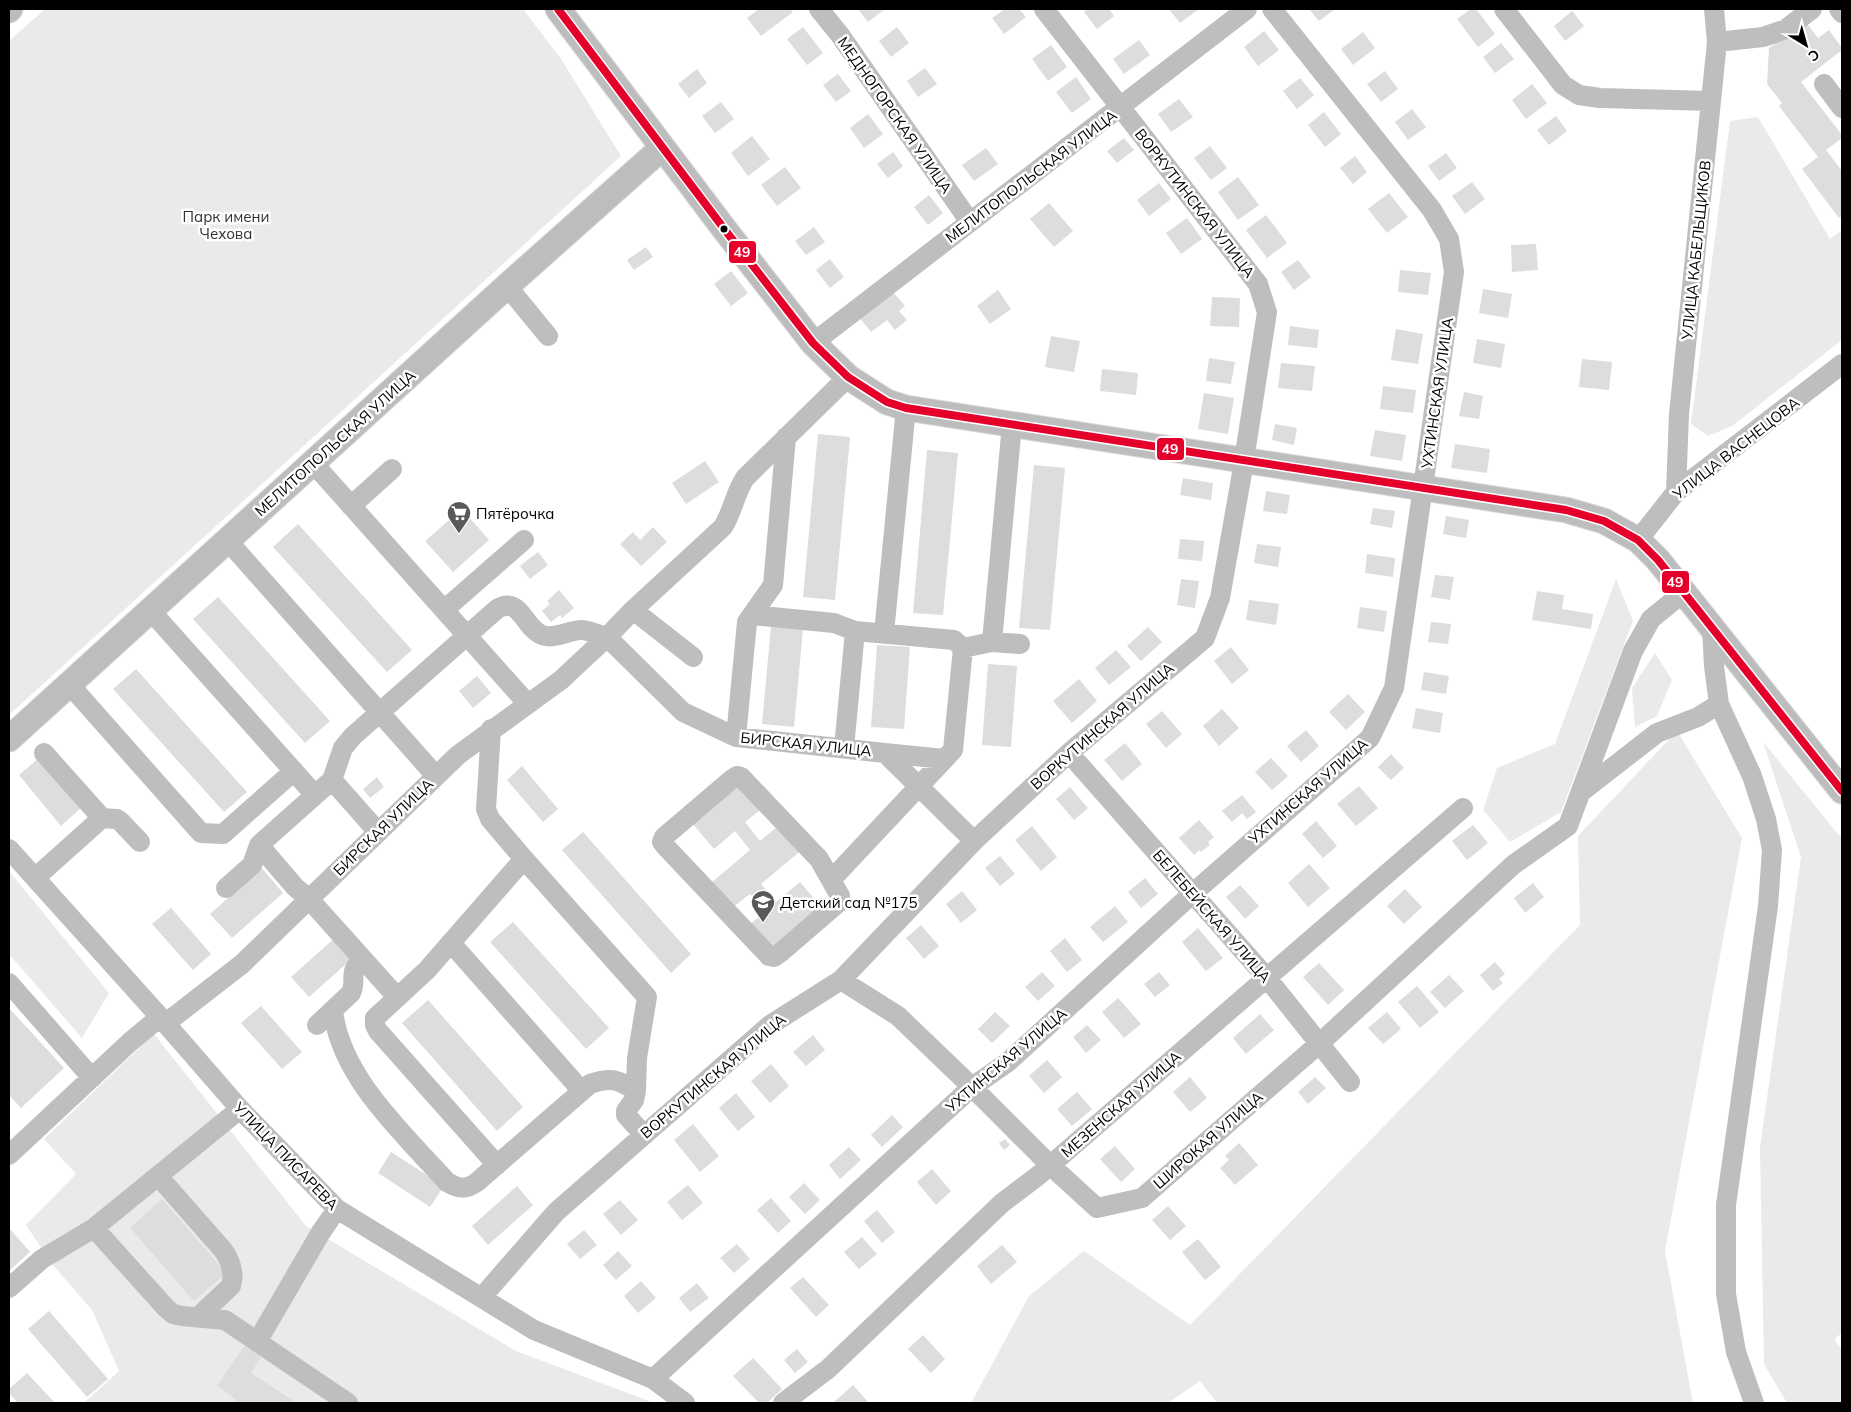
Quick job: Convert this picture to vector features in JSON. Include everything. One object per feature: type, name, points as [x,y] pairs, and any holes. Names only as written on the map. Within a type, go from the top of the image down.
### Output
[{"type":"main road","points":[[558,9],[662,148],[813,343],[848,377],[887,402],[906,408],[1566,510],[1604,521],[1638,540],[1684,592],[1842,791]]},
{"type":"main road","name":"МЕЛИТОПОЛЬСКАЯ УЛИЦА","points":[[9,739],[507,286],[662,148]]},
{"type":"street","name":"МЕДНОГОРСКАЯ УЛИЦА","points":[[819,9],[840,35],[970,222]]},
{"type":"street","name":"ВОРКУТИНСКАЯ УЛИЦА","points":[[482,1297],[556,1212],[770,1025],[841,980],[974,840],[1069,753],[1204,638],[1220,598],[1267,312],[1258,284],[1044,9]]},
{"type":"street","name":"МЕЛИТОПОЛЬСКАЯ УЛИЦА","points":[[813,343],[1247,9]]},
{"type":"street","name":"УХТИНСКАЯ УЛИЦА","points":[[653,1379],[972,1087],[1008,1062],[1192,894],[1370,738],[1394,688],[1454,272],[1449,239],[1432,210],[1272,9]]},
{"type":"street","points":[[1504,9],[1563,85],[1579,95],[1600,98],[1711,101]]},
{"type":"street","name":"УЛИЦА КАБЕЛЬЩИКОВ","points":[[1676,492],[1679,414],[1717,42],[1714,9]]},
{"type":"street","points":[[1717,42],[1763,36],[1786,29],[1812,9]]},
{"type":"street","points":[[1839,9],[1842,13]]},
{"type":"street","points":[[1824,84],[1842,108]]},
{"type":"street","points":[[507,286],[548,336]]},
{"type":"street","name":"УЛИЦА ВАСНЕЦОВА","points":[[1638,540],[1676,492],[1842,364]]},
{"type":"street","name":"БИРСКАЯ УЛИЦА","points":[[11,1148],[92,1078],[130,1042],[242,964],[458,755],[560,680],[607,638],[633,610],[723,527],[730,516],[737,492],[745,478],[848,377]]},
{"type":"street","points":[[884,633],[906,408]]},
{"type":"street","points":[[992,642],[1012,424]]},
{"type":"street","points":[[736,737],[746,622],[773,585],[786,437]]},
{"type":"street","points":[[313,463],[527,704]]},
{"type":"street","points":[[351,506],[392,469]]},
{"type":"street","points":[[227,540],[436,776]]},
{"type":"street","points":[[444,610],[524,540]]},
{"type":"street","points":[[1581,792],[1633,651],[1642,633],[1651,619],[1684,592]]},
{"type":"street","points":[[226,888],[252,865],[258,845],[332,780],[347,742],[504,604],[511,605],[540,635],[546,637],[582,630],[607,638]]},
{"type":"street","points":[[150,610],[315,795]]},
{"type":"street","points":[[633,610],[693,658]]},
{"type":"street","points":[[752,615],[834,622],[855,631],[954,640],[963,648]]},
{"type":"street","points":[[1712,626],[1714,666],[1719,704],[1752,776],[1766,819],[1772,850],[1768,906],[1726,1205],[1726,1294],[1736,1352],[1754,1403]]},
{"type":"street","points":[[844,748],[855,631]]},
{"type":"street","name":"БИРСКАЯ УЛИЦА","points":[[607,638],[683,712],[736,737],[885,753],[974,840]]},
{"type":"street","points":[[963,648],[992,642],[1020,644]]},
{"type":"street","points":[[831,880],[918,785],[953,750],[963,648]]},
{"type":"street","points":[[69,684],[201,833],[223,834],[294,771]]},
{"type":"street","points":[[1581,792],[1657,734],[1698,718],[1719,704]]},
{"type":"street","points":[[491,729],[486,809],[490,819],[647,997],[637,1058],[636,1091],[634,1100],[626,1111],[626,1115],[644,1135]]},
{"type":"street","points":[[44,753],[102,818],[117,819],[140,842]]},
{"type":"street","points":[[885,753],[944,759]]},
{"type":"street","name":"БЕЛЕБЕЙСКАЯ УЛИЦА","points":[[1069,753],[1267,978],[1350,1082]]},
{"type":"street","points":[[737,776],[741,777],[818,859],[831,880],[840,896],[838,903],[780,953],[774,957],[769,956],[662,842],[664,837],[737,776]]},
{"type":"street","points":[[332,780],[378,832]]},
{"type":"street","name":"ШИРОКАЯ УЛИЦА","points":[[841,980],[898,1016],[1050,1165],[1097,1208],[1142,1198],[1320,1043],[1513,864],[1568,826],[1581,792]]},
{"type":"street","name":"МЕЗЕНСКАЯ УЛИЦА","points":[[782,1403],[828,1369],[1002,1203],[1050,1165],[1463,808]]},
{"type":"street","points":[[35,878],[102,818]]},
{"type":"street","points":[[258,845],[397,997]]},
{"type":"street","name":"УЛИЦА ПИСАРЕВА","points":[[9,849],[240,1108],[337,1209],[534,1330],[653,1379],[685,1403]]},
{"type":"street","points":[[497,1165],[375,1025],[375,1018],[427,970],[524,859]]},
{"type":"street","points":[[451,943],[581,1090]]},
{"type":"street","points":[[317,1025],[351,993],[353,990],[353,972],[363,959]]},
{"type":"street","points":[[9,983],[92,1078]]},
{"type":"street","points":[[333,1010],[334,1027],[350,1066],[381,1108],[447,1182],[457,1188],[468,1188],[477,1182],[590,1084],[612,1079],[636,1091]]},
{"type":"street","points":[[9,1288],[42,1259],[94,1228],[240,1108]]},
{"type":"street","points":[[158,1176],[223,1250],[231,1266],[233,1275],[231,1286],[197,1318]]},
{"type":"street","points":[[257,1342],[321,1232],[337,1209]]},
{"type":"street","points":[[94,1228],[173,1314],[225,1320],[348,1403]]},
{"type":"green space","name":"Парк имени Чехова","points":[[45,9],[523,9],[561,59],[621,156],[9,715],[9,41]]},
{"type":"green space","points":[[1758,117],[1830,239],[1842,230],[1842,340],[1732,426],[1708,436],[1691,424],[1730,121]]},
{"type":"green space","points":[[1616,579],[1633,621],[1561,812],[1510,842],[1483,810],[1497,768],[1555,744]]},
{"type":"green space","points":[[1655,653],[1672,680],[1657,716],[1635,727],[1632,688]]},
{"type":"green space","points":[[1677,731],[1742,838],[1665,1251],[1693,1403],[1217,1403],[1200,1381],[1168,1403],[971,1403],[1029,1296],[1084,1251],[1190,1325],[1580,925],[1578,836]]},
{"type":"green space","points":[[1763,742],[1842,839],[1842,1333],[1834,1339],[1842,1350],[1842,1403],[1787,1403],[1764,1364],[1760,1148],[1801,857]]},
{"type":"green space","points":[[9,871],[109,993],[82,1038],[9,954]]},
{"type":"green space","points":[[154,1034],[306,1226],[516,1351],[651,1403],[84,1403],[119,1371],[92,1310],[52,1264],[26,1225],[76,1174],[44,1139]]},
{"type":"building","points":[[759,9],[790,9],[793,12],[761,36],[747,18]]},
{"type":"building","points":[[858,9],[885,9],[868,22]]},
{"type":"building","points":[[1005,9],[1019,9],[1026,17],[1004,34],[992,18]]},
{"type":"building","points":[[1088,9],[1109,9],[1114,16],[1097,29],[1084,12]]},
{"type":"building","points":[[1169,9],[1199,9],[1180,23]]},
{"type":"building","points":[[1309,9],[1335,9],[1319,21]]},
{"type":"building","points":[[1471,9],[1476,9],[1495,34],[1478,47],[1457,19]]},
{"type":"building","points":[[1572,11],[1584,26],[1565,41],[1554,26]]},
{"type":"building","points":[[1805,21],[1818,38],[1829,30],[1842,48],[1842,50],[1801,82],[1842,135],[1842,138],[1826,150],[1842,171],[1842,216],[1839,218],[1802,169],[1818,157],[1779,106],[1782,103],[1767,84],[1769,48]]},
{"type":"building","points":[[803,27],[823,53],[807,65],[787,39]]},
{"type":"building","points":[[897,27],[909,43],[891,57],[879,41]]},
{"type":"building","points":[[1264,31],[1279,50],[1258,66],[1244,47]]},
{"type":"building","points":[[1363,32],[1375,48],[1353,65],[1341,49]]},
{"type":"building","points":[[1139,40],[1150,55],[1124,74],[1113,59]]},
{"type":"building","points":[[1501,43],[1514,59],[1495,73],[1483,57]]},
{"type":"building","points":[[1051,45],[1067,67],[1048,81],[1032,59]]},
{"type":"building","points":[[925,68],[937,84],[918,97],[907,81]]},
{"type":"building","points":[[697,69],[707,83],[689,98],[678,84]]},
{"type":"building","points":[[1385,71],[1398,89],[1381,102],[1367,84]]},
{"type":"building","points":[[838,74],[851,91],[836,102],[823,85]]},
{"type":"building","points":[[1076,77],[1091,99],[1072,113],[1056,92]]},
{"type":"building","points":[[1300,78],[1314,95],[1297,109],[1283,91]]},
{"type":"building","points":[[1532,84],[1547,103],[1526,119],[1512,100]]},
{"type":"building","points":[[1179,99],[1193,117],[1171,132],[1158,114]]},
{"type":"building","points":[[721,102],[734,119],[715,133],[702,116]]},
{"type":"building","points":[[1412,109],[1426,127],[1408,140],[1395,122]]},
{"type":"building","points":[[1324,112],[1341,134],[1325,147],[1308,125]]},
{"type":"building","points":[[868,114],[883,134],[864,148],[850,128]]},
{"type":"building","points":[[1556,116],[1567,131],[1549,145],[1537,130]]},
{"type":"building","points":[[752,136],[770,159],[748,176],[731,153]]},
{"type":"building","points":[[1124,138],[1134,150],[1117,163],[1107,151]]},
{"type":"building","points":[[1210,146],[1227,168],[1211,180],[1194,158]]},
{"type":"building","points":[[986,148],[998,164],[974,181],[962,165]]},
{"type":"building","points":[[893,152],[903,166],[888,178],[877,164]]},
{"type":"building","points":[[1446,153],[1457,168],[1439,181],[1428,166]]},
{"type":"building","points":[[1355,156],[1367,172],[1353,184],[1340,168]]},
{"type":"building","points":[[785,167],[801,188],[777,206],[761,185]]},
{"type":"building","points":[[1238,177],[1259,205],[1238,220],[1218,192]]},
{"type":"building","points":[[1472,182],[1485,199],[1465,214],[1452,196]]},
{"type":"building","points":[[1159,183],[1171,199],[1149,216],[1137,200]]},
{"type":"building","points":[[1389,193],[1408,217],[1387,233],[1368,209]]},
{"type":"building","points":[[929,195],[943,213],[928,225],[914,207]]},
{"type":"building","points":[[1049,203],[1073,231],[1054,247],[1030,219]]},
{"type":"building","points":[[1266,215],[1287,243],[1267,258],[1246,230]]},
{"type":"building","points":[[1187,218],[1202,239],[1181,254],[1166,233]]},
{"type":"building","points":[[814,227],[825,242],[806,255],[795,241]]},
{"type":"building","points":[[1536,244],[1538,270],[1512,272],[1511,245]]},
{"type":"building","points":[[646,247],[653,257],[634,270],[627,260]]},
{"type":"building","points":[[830,259],[844,277],[830,288],[816,270]]},
{"type":"building","points":[[1298,260],[1311,277],[1294,290],[1281,272]]},
{"type":"building","points":[[1400,270],[1431,273],[1428,295],[1398,292]]},
{"type":"building","points":[[731,271],[748,293],[731,306],[714,284]]},
{"type":"building","points":[[1483,289],[1512,294],[1508,318],[1479,313]]},
{"type":"building","points":[[998,290],[1011,309],[990,324],[977,306]]},
{"type":"building","points":[[892,291],[905,306],[899,311],[907,320],[895,330],[887,320],[871,332],[859,317]]},
{"type":"building","points":[[1212,297],[1240,298],[1239,327],[1210,326]]},
{"type":"building","points":[[1290,326],[1319,330],[1317,348],[1288,345]]},
{"type":"building","points":[[1396,329],[1423,334],[1418,364],[1391,360]]},
{"type":"building","points":[[1051,336],[1080,341],[1074,372],[1045,367]]},
{"type":"building","points":[[1477,339],[1505,344],[1501,368],[1473,363]]},
{"type":"building","points":[[1209,358],[1235,362],[1231,384],[1206,381]]},
{"type":"building","points":[[1582,359],[1612,362],[1609,390],[1579,387]]},
{"type":"building","points":[[1281,363],[1315,366],[1312,391],[1278,388]]},
{"type":"building","points":[[1102,369],[1138,373],[1136,395],[1100,391]]},
{"type":"building","points":[[1383,386],[1416,390],[1413,413],[1380,409]]},
{"type":"building","points":[[1464,392],[1483,396],[1479,419],[1459,416]]},
{"type":"building","points":[[1204,393],[1234,398],[1228,434],[1198,429]]},
{"type":"building","points":[[1275,424],[1297,428],[1294,445],[1272,440]]},
{"type":"building","points":[[1375,430],[1406,435],[1402,461],[1370,456]]},
{"type":"building","points":[[818,434],[850,437],[835,600],[803,597]]},
{"type":"building","points":[[1455,444],[1490,449],[1487,473],[1451,468]]},
{"type":"building","points":[[927,450],[958,453],[943,615],[913,613]]},
{"type":"building","points":[[705,461],[719,482],[686,504],[672,483]]},
{"type":"building","points":[[1034,465],[1065,468],[1050,630],[1019,628]]},
{"type":"building","points":[[1183,478],[1213,483],[1211,500],[1180,495]]},
{"type":"building","points":[[1266,491],[1290,495],[1287,514],[1263,511]]},
{"type":"building","points":[[1373,508],[1395,511],[1392,528],[1370,524]]},
{"type":"building","points":[[462,509],[489,540],[453,572],[425,541]]},
{"type":"building","points":[[1446,516],[1469,520],[1466,538],[1443,534]]},
{"type":"building","points":[[298,524],[412,650],[387,672],[273,547]]},
{"type":"building","points":[[653,527],[667,542],[641,566],[620,544],[633,532],[640,540]]},
{"type":"building","points":[[1180,539],[1204,541],[1202,561],[1178,559]]},
{"type":"building","points":[[1257,544],[1281,547],[1278,567],[1254,563]]},
{"type":"building","points":[[538,552],[548,565],[530,579],[520,566]]},
{"type":"building","points":[[1367,554],[1395,558],[1393,577],[1365,573]]},
{"type":"building","points":[[1435,575],[1454,577],[1450,600],[1431,597]]},
{"type":"building","points":[[1181,579],[1199,581],[1195,608],[1177,605]]},
{"type":"building","points":[[559,590],[574,608],[562,618],[560,615],[551,622],[542,611],[550,604],[547,601]]},
{"type":"building","points":[[1537,591],[1564,595],[1562,609],[1593,614],[1591,629],[1532,620]]},
{"type":"building","points":[[218,597],[330,721],[305,743],[193,619]]},
{"type":"building","points":[[1249,600],[1279,604],[1276,625],[1246,620]]},
{"type":"building","points":[[1360,607],[1387,611],[1384,632],[1357,628]]},
{"type":"building","points":[[1431,622],[1451,624],[1448,644],[1428,642]]},
{"type":"building","points":[[771,626],[803,629],[794,727],[762,724]]},
{"type":"building","points":[[1148,627],[1162,642],[1141,661],[1127,646]]},
{"type":"building","points":[[877,645],[910,647],[904,729],[871,727]]},
{"type":"building","points":[[1231,647],[1249,670],[1232,684],[1214,661]]},
{"type":"building","points":[[1116,650],[1131,667],[1109,685],[1095,668]]},
{"type":"building","points":[[988,664],[1017,666],[1011,747],[982,745]]},
{"type":"building","points":[[136,669],[247,792],[224,812],[113,689]]},
{"type":"building","points":[[1424,672],[1449,676],[1446,694],[1421,690]]},
{"type":"building","points":[[477,676],[491,693],[473,708],[459,691]]},
{"type":"building","points":[[1079,679],[1097,701],[1072,723],[1053,701]]},
{"type":"building","points":[[1348,694],[1365,712],[1346,730],[1329,712]]},
{"type":"building","points":[[1416,708],[1443,713],[1440,733],[1412,728]]},
{"type":"building","points":[[1222,709],[1239,728],[1219,746],[1203,726]]},
{"type":"building","points":[[1162,711],[1182,734],[1166,748],[1146,724]]},
{"type":"building","points":[[1306,730],[1319,746],[1301,762],[1287,746]]},
{"type":"building","points":[[1125,743],[1142,764],[1122,781],[1104,760]]},
{"type":"building","points":[[1391,754],[1404,768],[1391,780],[1378,767]]},
{"type":"building","points":[[39,758],[81,808],[61,826],[19,775]]},
{"type":"building","points":[[1271,758],[1288,776],[1272,790],[1255,772]]},
{"type":"building","points":[[522,766],[558,809],[543,822],[507,780]]},
{"type":"building","points":[[377,777],[384,787],[370,798],[363,789]]},
{"type":"building","points":[[743,780],[765,806],[745,822],[760,841],[782,823],[804,848],[761,884],[776,902],[800,882],[822,908],[771,951],[749,925],[765,912],[750,894],[732,908],[711,883],[750,850],[735,831],[714,849],[692,823]]},
{"type":"building","points":[[1359,786],[1378,808],[1356,826],[1337,804]]},
{"type":"building","points":[[1070,787],[1088,808],[1074,820],[1056,799]]},
{"type":"building","points":[[1242,795],[1256,812],[1247,819],[1242,813],[1232,822],[1222,811]]},
{"type":"building","points":[[1199,820],[1214,837],[1208,842],[1210,845],[1201,852],[1199,850],[1194,855],[1179,838]]},
{"type":"building","points":[[1316,821],[1337,846],[1323,858],[1302,834]]},
{"type":"building","points":[[1473,825],[1488,843],[1467,860],[1452,841]]},
{"type":"building","points":[[1032,826],[1057,857],[1041,871],[1015,840]]},
{"type":"building","points":[[583,832],[691,954],[671,973],[562,850]]},
{"type":"building","points":[[1000,856],[1015,874],[1000,886],[985,868]]},
{"type":"building","points":[[1309,864],[1330,888],[1308,907],[1288,883]]},
{"type":"building","points":[[262,868],[283,893],[232,938],[210,914]]},
{"type":"building","points":[[1145,878],[1158,894],[1141,908],[1128,892]]},
{"type":"building","points":[[1533,883],[1544,897],[1525,913],[1514,898]]},
{"type":"building","points":[[1240,885],[1259,906],[1245,919],[1226,897]]},
{"type":"building","points":[[1405,889],[1422,907],[1404,924],[1387,906]]},
{"type":"building","points":[[962,891],[977,910],[961,923],[946,904]]},
{"type":"building","points":[[1115,906],[1128,922],[1103,942],[1090,927]]},
{"type":"building","points":[[171,908],[211,954],[193,970],[152,924]]},
{"type":"building","points":[[513,922],[609,1028],[586,1049],[490,942]]},
{"type":"building","points":[[921,925],[939,946],[924,959],[906,938]]},
{"type":"building","points":[[1198,928],[1223,958],[1206,971],[1182,942]]},
{"type":"building","points":[[337,936],[355,956],[309,997],[291,977]]},
{"type":"building","points":[[1065,938],[1082,960],[1067,972],[1050,951]]},
{"type":"building","points":[[1495,962],[1505,974],[1499,979],[1503,983],[1493,991],[1480,975]]},
{"type":"building","points":[[1319,963],[1344,990],[1328,1005],[1303,977]]},
{"type":"building","points":[[1042,972],[1055,986],[1038,1001],[1025,987]]},
{"type":"building","points":[[1159,972],[1170,985],[1155,997],[1144,984]]},
{"type":"building","points":[[1449,975],[1464,991],[1445,1008],[1430,992]]},
{"type":"building","points":[[1417,986],[1439,1012],[1420,1028],[1398,1002]]},
{"type":"building","points":[[1118,998],[1141,1024],[1124,1038],[1102,1012]]},
{"type":"building","points":[[428,1000],[523,1107],[497,1131],[402,1023]]},
{"type":"building","points":[[261,1006],[302,1052],[282,1069],[241,1023]]},
{"type":"building","points":[[9,1008],[64,1068],[21,1108],[9,1095]]},
{"type":"building","points":[[995,1012],[1010,1026],[992,1043],[978,1029]]},
{"type":"building","points":[[1387,1012],[1401,1029],[1383,1044],[1368,1028]]},
{"type":"building","points":[[1260,1014],[1274,1030],[1246,1054],[1233,1038]]},
{"type":"building","points":[[1087,1025],[1101,1040],[1086,1053],[1073,1037]]},
{"type":"building","points":[[813,1035],[825,1050],[806,1066],[793,1052]]},
{"type":"building","points":[[1047,1060],[1062,1077],[1044,1093],[1029,1076]]},
{"type":"building","points":[[771,1064],[789,1086],[770,1103],[751,1081]]},
{"type":"building","points":[[1190,1077],[1207,1098],[1190,1112],[1173,1092]]},
{"type":"building","points":[[1315,1077],[1326,1088],[1308,1104],[1298,1092]]},
{"type":"building","points":[[1077,1092],[1092,1109],[1072,1126],[1057,1109]]},
{"type":"building","points":[[736,1093],[755,1117],[738,1131],[719,1108]]},
{"type":"building","points":[[892,1115],[903,1127],[882,1147],[871,1135]]},
{"type":"building","points":[[693,1124],[719,1156],[700,1172],[674,1140]]},
{"type":"building","points":[[1005,1139],[1010,1145],[1004,1150],[999,1143]]},
{"type":"building","points":[[1239,1143],[1258,1165],[1235,1185],[1220,1168],[1229,1160],[1225,1156]]},
{"type":"building","points":[[1115,1146],[1135,1169],[1121,1182],[1100,1159]]},
{"type":"building","points":[[849,1147],[861,1160],[840,1179],[829,1165]]},
{"type":"building","points":[[391,1152],[444,1186],[430,1207],[378,1173]]},
{"type":"building","points":[[932,1169],[951,1191],[936,1205],[917,1182]]},
{"type":"building","points":[[804,1183],[820,1200],[805,1214],[789,1197]]},
{"type":"building","points":[[688,1185],[703,1203],[682,1220],[667,1202]]},
{"type":"building","points":[[517,1186],[533,1205],[488,1245],[472,1226]]},
{"type":"building","points":[[771,1198],[791,1221],[778,1233],[757,1210]]},
{"type":"building","points":[[162,1199],[226,1273],[194,1301],[130,1228]]},
{"type":"building","points":[[620,1200],[638,1220],[621,1235],[603,1214]]},
{"type":"building","points":[[1168,1206],[1186,1226],[1170,1240],[1152,1220]]},
{"type":"building","points":[[877,1210],[895,1232],[882,1243],[864,1221]]},
{"type":"building","points":[[11,1230],[30,1252],[9,1271],[9,1231]]},
{"type":"building","points":[[584,1230],[597,1245],[580,1259],[567,1244]]},
{"type":"building","points":[[862,1237],[877,1254],[859,1269],[844,1252]]},
{"type":"building","points":[[1198,1239],[1221,1267],[1205,1280],[1182,1252]]},
{"type":"building","points":[[737,1244],[750,1259],[734,1273],[720,1258]]},
{"type":"building","points":[[1002,1245],[1017,1262],[991,1284],[977,1266]]},
{"type":"building","points":[[618,1251],[632,1266],[616,1280],[603,1265]]},
{"type":"building","points":[[803,1277],[829,1305],[816,1317],[790,1288]]},
{"type":"building","points":[[641,1281],[656,1298],[638,1313],[624,1296]]},
{"type":"building","points":[[697,1283],[709,1298],[690,1312],[679,1298]]},
{"type":"building","points":[[49,1311],[108,1379],[87,1397],[28,1329]]},
{"type":"building","points":[[923,1335],[945,1359],[931,1373],[908,1349]]},
{"type":"building","points":[[244,1346],[261,1357],[251,1373],[297,1403],[233,1403],[236,1399],[217,1386]]},
{"type":"building","points":[[797,1349],[808,1362],[795,1373],[784,1360]]},
{"type":"building","points":[[753,1358],[782,1389],[767,1403],[759,1403],[733,1376]]},
{"type":"building","points":[[27,1373],[55,1403],[18,1403],[9,1393],[9,1389]]},
{"type":"building","points":[[853,1385],[869,1403],[833,1403]]},
{"type":"transit line","name":"49","points":[[558,9],[813,343],[848,377],[887,402],[906,408],[1566,510],[1604,521],[1638,540],[1658,560],[1842,791]]},
{"type":"place","name":"Пятёрочка","points":[[459,534]]},
{"type":"place","name":"Детский сад №175","points":[[763,923]]}]
